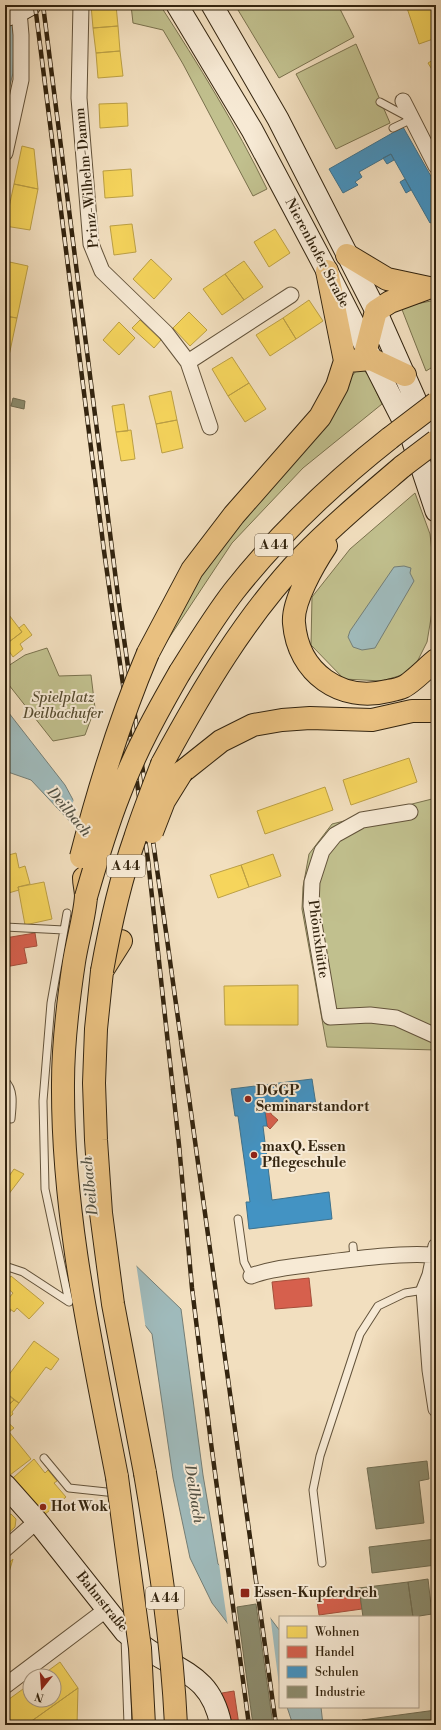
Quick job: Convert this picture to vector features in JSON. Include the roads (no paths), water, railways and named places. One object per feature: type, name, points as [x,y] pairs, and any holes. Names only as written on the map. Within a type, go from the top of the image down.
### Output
[{"type":"highway","points":[[347,254],[387,279],[432,287]]},
{"type":"highway","points":[[86,897],[81,857],[90,821],[118,730],[148,653],[192,570],[234,514],[320,417],[337,386],[345,361],[327,271]]},
{"type":"highway","points":[[369,355],[376,311],[390,302],[432,287]]},
{"type":"highway","points":[[345,361],[369,355],[405,375]]},
{"type":"highway","name":"A 44","points":[[144,1725],[140,1648],[123,1516],[117,1477],[84,1306],[71,1215],[64,1140],[63,1082],[67,1025],[74,962],[86,897],[107,827],[119,794],[143,740],[180,672],[234,592],[278,541],[337,483],[390,438],[436,403]]},
{"type":"highway","name":"A 44","points":[[176,1725],[172,1664],[159,1556],[146,1473],[113,1304],[101,1213],[94,1083],[96,1029],[102,971],[116,904],[135,837],[162,764],[205,686],[226,653],[258,609],[303,556],[346,513],[436,441]]},
{"type":"highway","points":[[346,513],[312,567],[298,598],[293,623],[299,647],[314,672],[331,685],[355,693],[379,693],[403,687],[436,660]]},
{"type":"highway","points":[[412,711],[436,697]]},
{"type":"highway","points":[[102,971],[121,941],[138,874],[148,842],[164,801],[182,772],[221,741],[253,725],[282,720],[310,718],[372,720],[412,711],[436,710]]},
{"type":"main road","name":"Nierenhofer Straße","points":[[177,5],[252,130],[327,271],[411,436],[436,511]]},
{"type":"main road","name":"Nierenhofer Straße","points":[[212,5],[278,119],[376,311],[436,446]]},
{"type":"main road","name":"Bahnstraße","points":[[5,1485],[37,1521],[125,1632],[143,1647],[194,1676],[204,1685],[216,1707],[221,1725]]},
{"type":"street","name":"Prinz-Wilhelm-Damm","points":[[81,5],[79,98],[91,244],[102,271],[166,333],[188,362],[210,427]]},
{"type":"street","points":[[5,153],[21,80],[21,35],[18,11]]},
{"type":"street","points":[[402,101],[436,166]]},
{"type":"street","points":[[188,362],[291,295]]},
{"type":"street","name":"Phönixhütte","points":[[410,812],[362,820],[335,835],[322,851],[312,882],[311,906],[330,1017],[370,1015],[396,1018],[436,1036]]},
{"type":"street","points":[[252,1276],[266,1271],[353,1252],[412,1254],[435,1251],[433,1276],[424,1290],[430,1370],[436,1409]]},
{"type":"street","points":[[5,1549],[37,1521]]},
{"type":"street","points":[[6,1685],[107,1608]]},
{"type":"lane","points":[[380,102],[412,119]]},
{"type":"lane","points":[[393,128],[412,119]]},
{"type":"lane","points":[[5,1266],[24,1272],[69,1302],[45,1189],[44,1109],[51,1003],[67,913]]},
{"type":"lane","points":[[5,927],[64,930]]},
{"type":"lane","points":[[5,1081],[9,1085],[11,1094],[11,1119]]},
{"type":"lane","points":[[238,1219],[244,1262],[252,1276]]},
{"type":"lane","points":[[322,1563],[313,1490],[320,1456],[360,1334],[378,1306],[405,1293],[424,1290]]},
{"type":"lane","points":[[44,1458],[69,1488],[130,1494]]},
{"type":"lane","points":[[125,1632],[128,1725]]},
{"type":"water","points":[[5,5],[11,5],[14,39],[13,73],[5,105]]},
{"type":"water","points":[[404,566],[411,568],[410,573],[414,581],[375,648],[362,650],[353,647],[348,637],[350,631],[394,567]]},
{"type":"water","name":"Deilbach","points":[[5,708],[65,785],[105,859],[89,1057],[115,1223],[128,1258],[181,1309],[203,1475],[218,1564],[259,1597],[268,1615],[279,1630],[279,1690],[212,1603],[190,1558],[173,1478],[152,1334],[137,1315],[97,1276],[84,954],[76,828],[31,780],[5,771]]},
{"type":"water","points":[[287,1708],[321,1708],[323,1725],[293,1725]]},
{"type":"railway","points":[[35,5],[104,551],[148,860],[179,1145],[192,1288],[211,1443],[249,1725]]},
{"type":"railway","points":[[43,5],[119,604],[276,1725]]},
{"type":"place","name":"DGGP Seminarstandort","points":[[248,1099]]},
{"type":"place","name":"maxQ. Essen Pflegeschule","points":[[254,1155]]},
{"type":"place","name":"Hot Wok","points":[[43,1507]]},
{"type":"place","name":"Essen-Kupferdreh","points":[[245,1593]]},
{"type":"park label","name":"Spielplatz Deilbachufer","points":[[63,706]]}]
